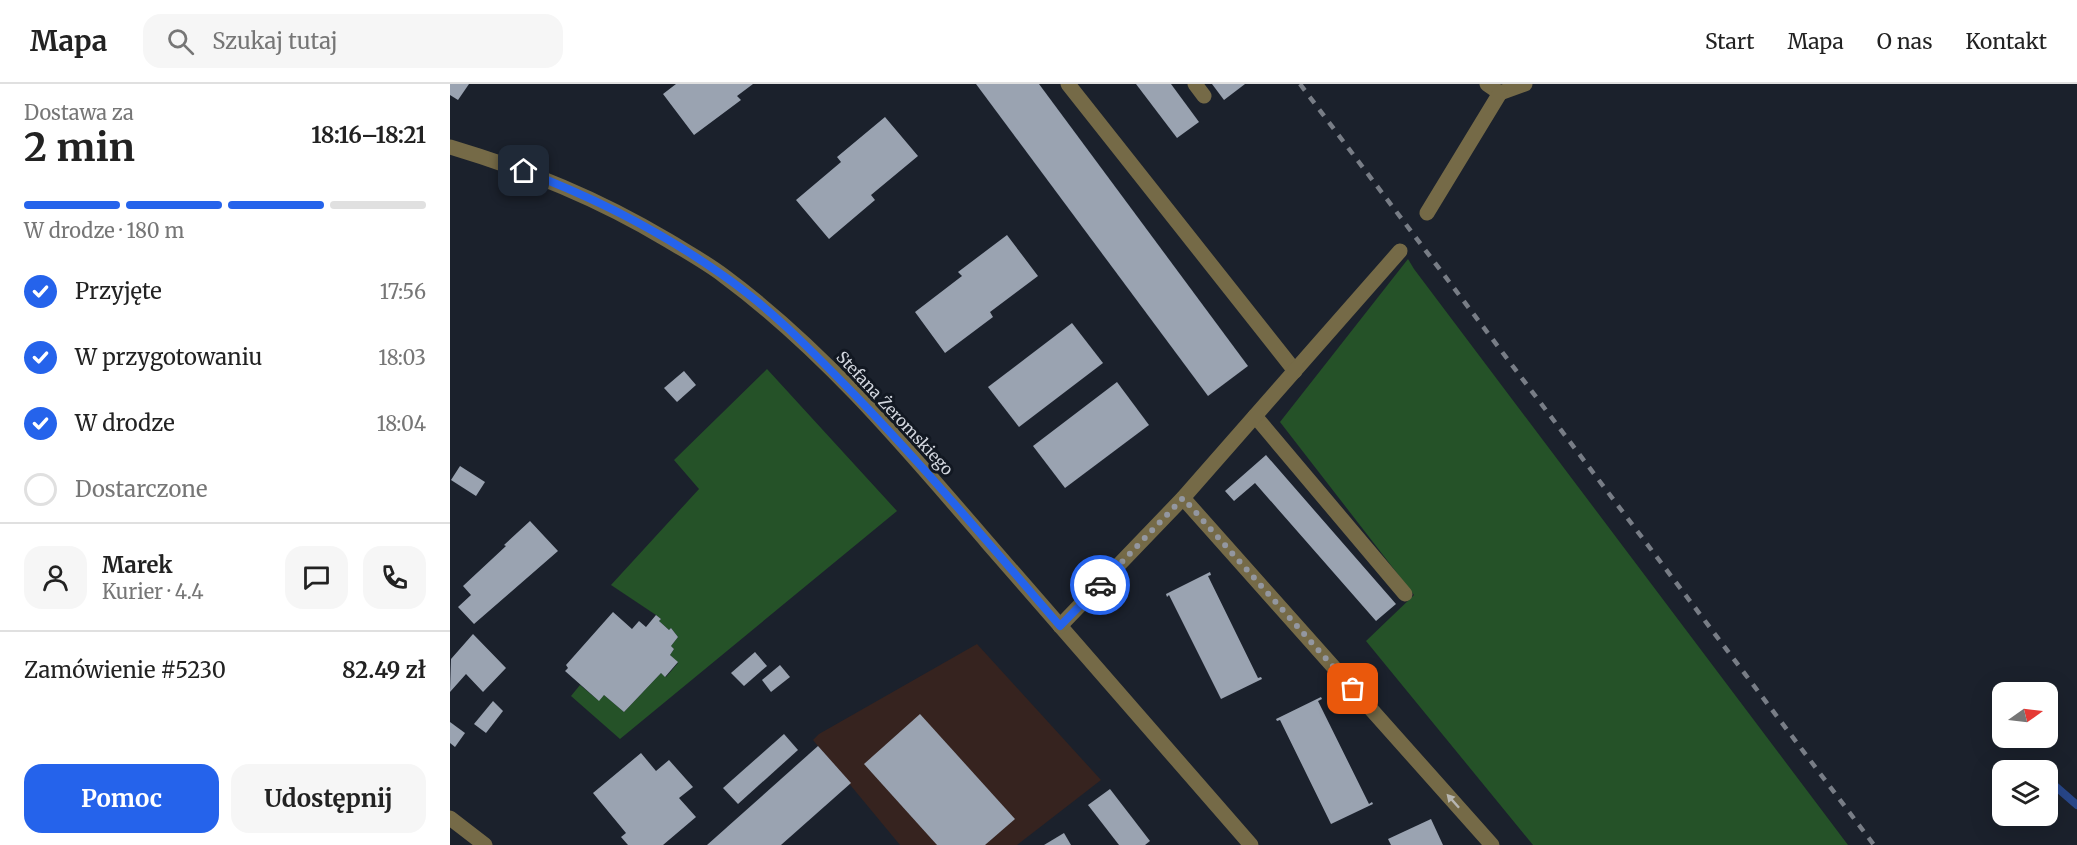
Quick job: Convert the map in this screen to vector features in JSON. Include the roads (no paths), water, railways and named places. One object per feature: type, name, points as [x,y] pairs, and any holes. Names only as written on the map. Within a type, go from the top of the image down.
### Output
[{"type":"street","points":[[1068,84],[1295,371]]},
{"type":"street","points":[[1487,84],[1500,93]]},
{"type":"street","points":[[1426,213],[1500,93],[1524,84]]},
{"type":"street","name":"Stefana Żeromskiego","points":[[450,147],[543,178],[601,203],[700,260],[758,303],[815,354],[909,452],[1251,845]]},
{"type":"street","points":[[1060,626],[1183,498],[1400,250]]},
{"type":"street","points":[[1255,416],[1405,594]]},
{"type":"street","points":[[1183,498],[1492,845]]},
{"type":"street","points":[[450,818],[485,845]]},
{"type":"waterway","points":[[2058,788],[2077,805]]},
{"type":"railway","points":[[1300,84],[1874,845]]}]
